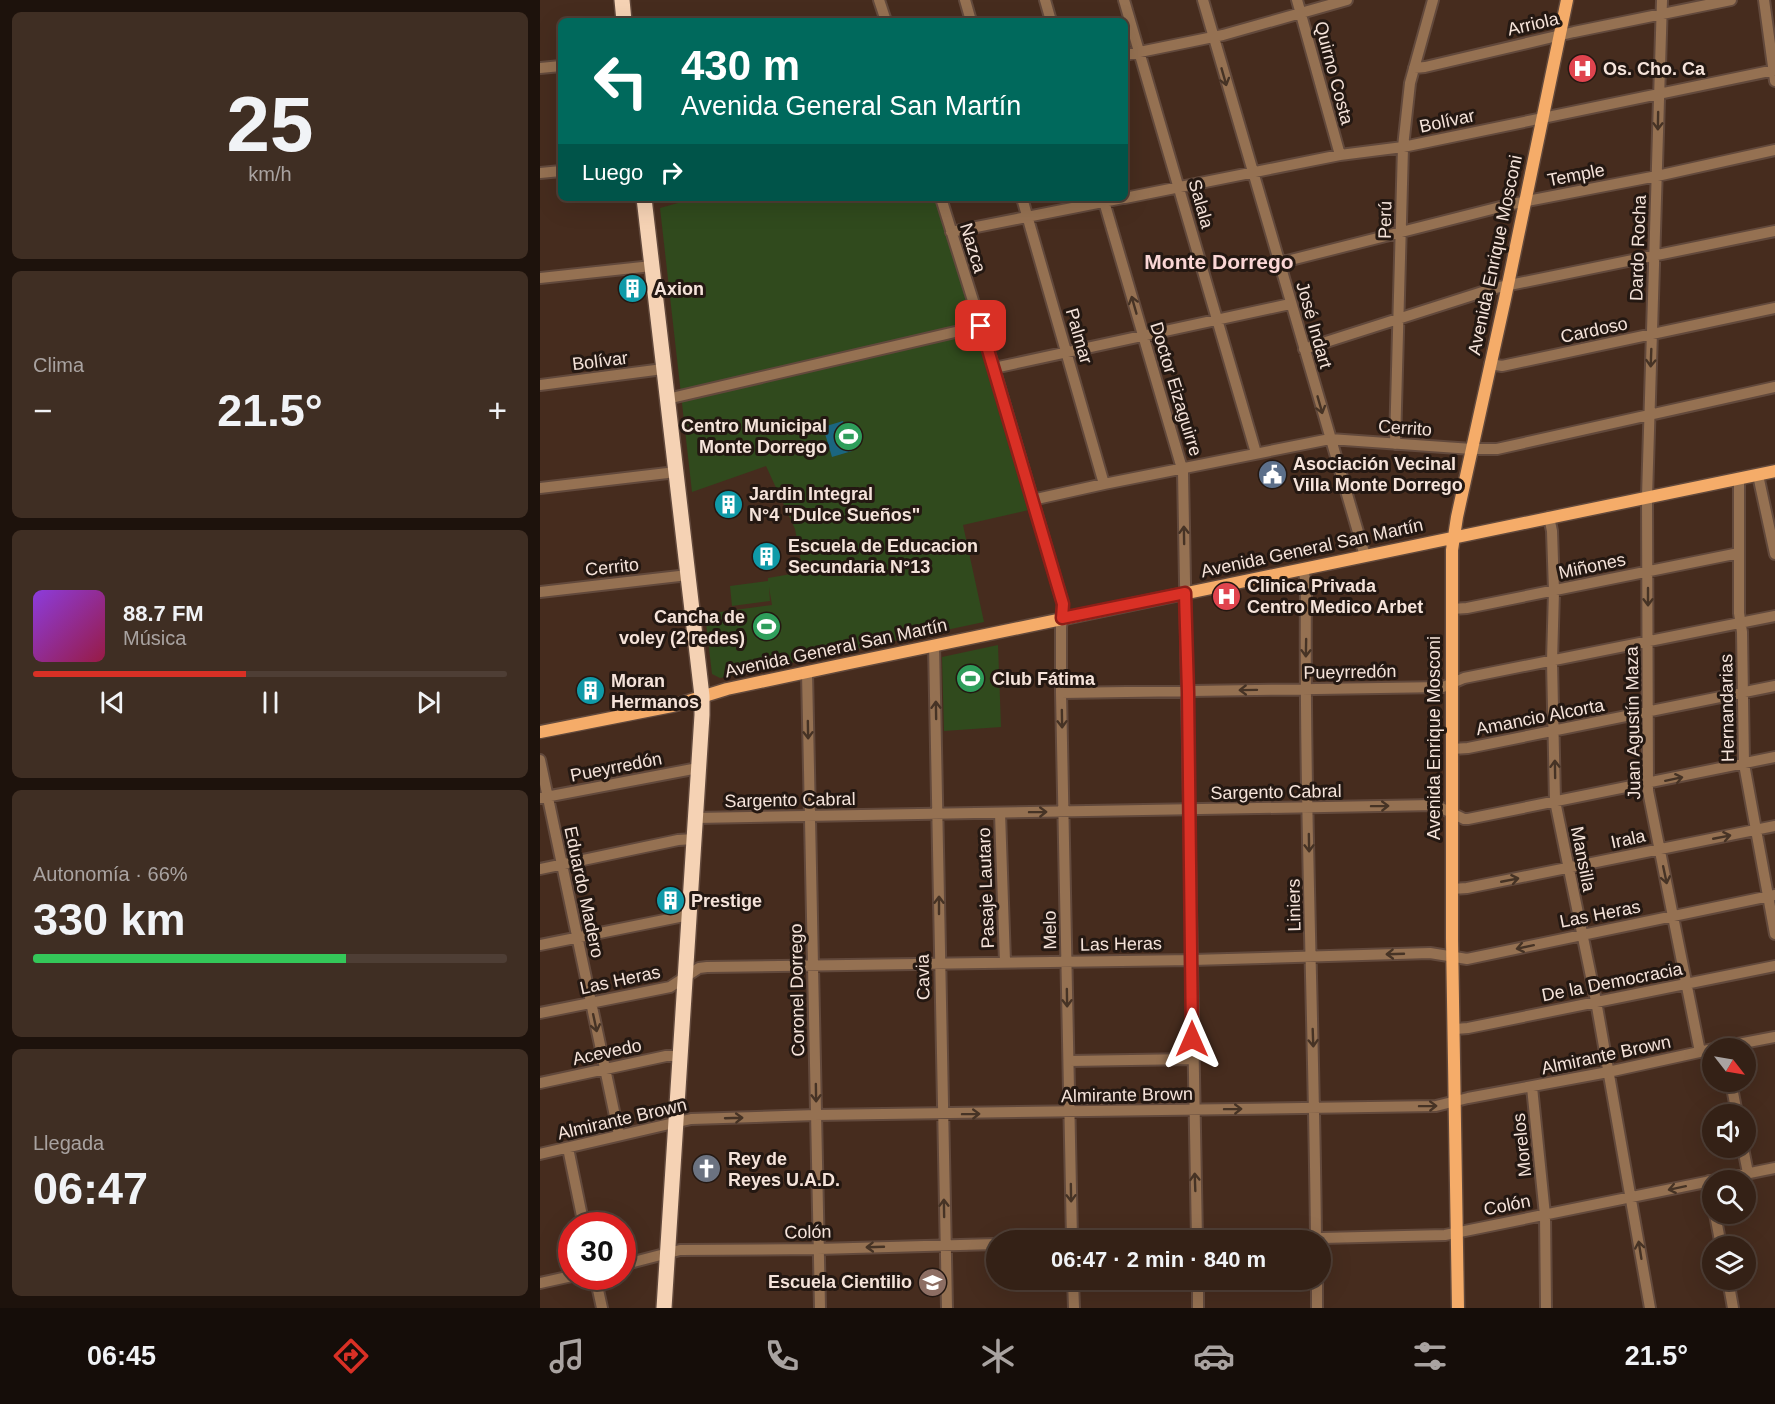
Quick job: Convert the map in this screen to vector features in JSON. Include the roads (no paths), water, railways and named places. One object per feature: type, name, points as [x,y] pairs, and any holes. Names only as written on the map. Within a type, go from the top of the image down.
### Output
[{"type":"highway","points":[[622,0],[624,18]]},
{"type":"highway","points":[[644,201],[702,696],[664,1308]]},
{"type":"main road","name":"Avenida Enrique Mosconi","points":[[1458,1308],[1452,889],[1453,537],[1567,0]]},
{"type":"main road","name":"Avenida General San Martín","points":[[540,732],[672,706],[702,696],[934,645],[1775,471]]},
{"type":"street","points":[[879,0],[885,18]]},
{"type":"street","points":[[965,0],[970,18]]},
{"type":"street","points":[[1046,0],[1051,18]]},
{"type":"street","name":"Salala","points":[[1124,0],[1256,453]]},
{"type":"street","name":"José Indart","points":[[1203,0],[1251,172],[1365,556]]},
{"type":"street","name":"Quirno Costa","points":[[1298,0],[1340,155]]},
{"type":"street","points":[[1128,55],[1213,37],[1347,0]]},
{"type":"street","name":"Perú","points":[[1395,444],[1403,147],[1410,83],[1433,0]]},
{"type":"street","name":"Dardo Rocha","points":[[1647,497],[1662,0]]},
{"type":"street","name":"Arriola","points":[[1414,68],[1731,0]]},
{"type":"street","points":[[1764,0],[1774,74]]},
{"type":"street","points":[[540,68],[558,66]]},
{"type":"street","name":"Bolívar","points":[[1128,197],[1340,155],[1403,147],[1774,74]]},
{"type":"street","name":"Temple","points":[[1279,263],[1525,202],[1775,150]]},
{"type":"street","points":[[540,173],[558,171]]},
{"type":"street","name":"Nazca","points":[[942,201],[994,368],[1063,604],[1062,618]]},
{"type":"street","name":"Palmar","points":[[1023,201],[1104,484]]},
{"type":"street","name":"Bolívar","points":[[951,232],[1099,201]]},
{"type":"street","name":"Doctor Eizaguirre","points":[[1103,201],[1182,468],[1197,1230]]},
{"type":"street","points":[[1304,349],[1508,285],[1775,231]]},
{"type":"street","points":[[540,278],[652,266]]},
{"type":"street","points":[[994,368],[1290,304]]},
{"type":"street","name":"Cardoso","points":[[1490,364],[1502,366],[1775,309]]},
{"type":"street","points":[[667,399],[981,326]]},
{"type":"street","name":"Bolívar","points":[[540,385],[663,369]]},
{"type":"street","name":"Cerrito","points":[[1032,500],[1330,439],[1472,449],[1497,448],[1775,387]]},
{"type":"street","points":[[540,488],[676,472]]},
{"type":"street","points":[[1758,475],[1775,554]]},
{"type":"street","name":"Hernandarias","points":[[1739,478],[1738,553],[1743,764],[1755,830],[1771,896],[1775,934]]},
{"type":"street","name":"Juan Agustín Maza","points":[[1647,497],[1649,798],[1700,1052]]},
{"type":"street","name":"Mansilla","points":[[1550,517],[1554,591],[1552,661],[1556,801],[1596,1001],[1650,1308]]},
{"type":"street","name":"Miñones","points":[[1452,609],[1554,591],[1738,553]]},
{"type":"street","name":"Liniers","points":[[1304,569],[1316,1230]]},
{"type":"street","name":"Cerrito","points":[[540,592],[688,575]]},
{"type":"street","name":"Pueyrredón","points":[[1061,693],[1443,687],[1464,678],[1775,616]]},
{"type":"street","name":"Melo","points":[[1062,618],[1061,693],[1072,1230]]},
{"type":"street","name":"Cavia","points":[[934,645],[947,1308]]},
{"type":"street","name":"Coronel Dorrego","points":[[807,672],[820,1308]]},
{"type":"street","name":"Amancio Alcorta","points":[[1452,749],[1468,748],[1775,686]]},
{"type":"street","name":"Sargento Cabral","points":[[695,818],[1435,805],[1468,819],[1775,757]]},
{"type":"street","name":"Eduardo Madero","points":[[540,760],[544,797],[561,864],[619,1135]]},
{"type":"street","name":"Pueyrredón","points":[[544,797],[699,768]]},
{"type":"street","name":"Pasaje Lautaro","points":[[1000,813],[1005,962]]},
{"type":"street","name":"Irala","points":[[1452,889],[1467,888],[1775,826]]},
{"type":"street","points":[[540,869],[678,840],[694,839]]},
{"type":"street","name":"Las Heras","points":[[540,1013],[669,987],[699,968],[707,967],[1192,960],[1430,953],[1467,959],[1771,896]]},
{"type":"street","points":[[540,945],[689,915]]},
{"type":"street","name":"De la Democracia","points":[[1455,1029],[1775,966]]},
{"type":"street","name":"Almirante Brown","points":[[1756,1041],[1775,1037]]},
{"type":"street","name":"Almirante Brown","points":[[540,1154],[691,1119],[816,1115],[1436,1106],[1700,1052]]},
{"type":"street","name":"Acevedo","points":[[540,1083],[666,1056],[681,1056]]},
{"type":"street","points":[[1069,1061],[1192,1059]]},
{"type":"street","name":"Morelos","points":[[1532,1088],[1545,1215],[1546,1308]]},
{"type":"street","points":[[568,1148],[581,1212]]},
{"type":"street","name":"Colón","points":[[1756,1172],[1775,1168]]},
{"type":"street","name":"Colón","points":[[1331,1239],[1445,1235],[1702,1182]]},
{"type":"street","name":"Colón","points":[[636,1262],[680,1250],[986,1244]]},
{"type":"street","points":[[540,1283],[558,1279]]},
{"type":"street","points":[[598,1290],[602,1308]]},
{"type":"street","points":[[1073,1290],[1074,1308]]},
{"type":"street","points":[[1198,1290],[1198,1308]]},
{"type":"street","points":[[1317,1290],[1317,1308]]},
{"type":"street","points":[[1730,1290],[1733,1308]]},
{"type":"water","points":[[843,421],[852,451],[832,457],[823,427]]},
{"type":"place","name":"Os. Cho. Ca","points":[[1582,69]]},
{"type":"place","name":"Axion","points":[[633,289]]},
{"type":"place","name":"Centro Municipal Monte Dorrego","points":[[848,436]]},
{"type":"place","name":"Asociación Vecinal Villa Monte Dorrego","points":[[1272,474]]},
{"type":"place","name":"Jardin Integral N°4 \"Dulce Sueños\"","points":[[728,504]]},
{"type":"place","name":"Escuela de Educacion Secundaria N°13","points":[[767,556]]},
{"type":"place","name":"Clinica Privada Centro Medico Arbet","points":[[1226,596]]},
{"type":"place","name":"Cancha de voley (2 redes)","points":[[766,627]]},
{"type":"place","name":"Club Fátima","points":[[971,679]]},
{"type":"place","name":"Moran Hermanos","points":[[590,691]]},
{"type":"place","name":"Prestige","points":[[670,901]]},
{"type":"place","name":"Rey de Reyes U.A.D.","points":[[707,1169]]},
{"type":"place","name":"Escuela Cientilio","points":[[933,1282]]},
{"type":"district","name":"Monte Dorrego","points":[[1219,261]]}]
